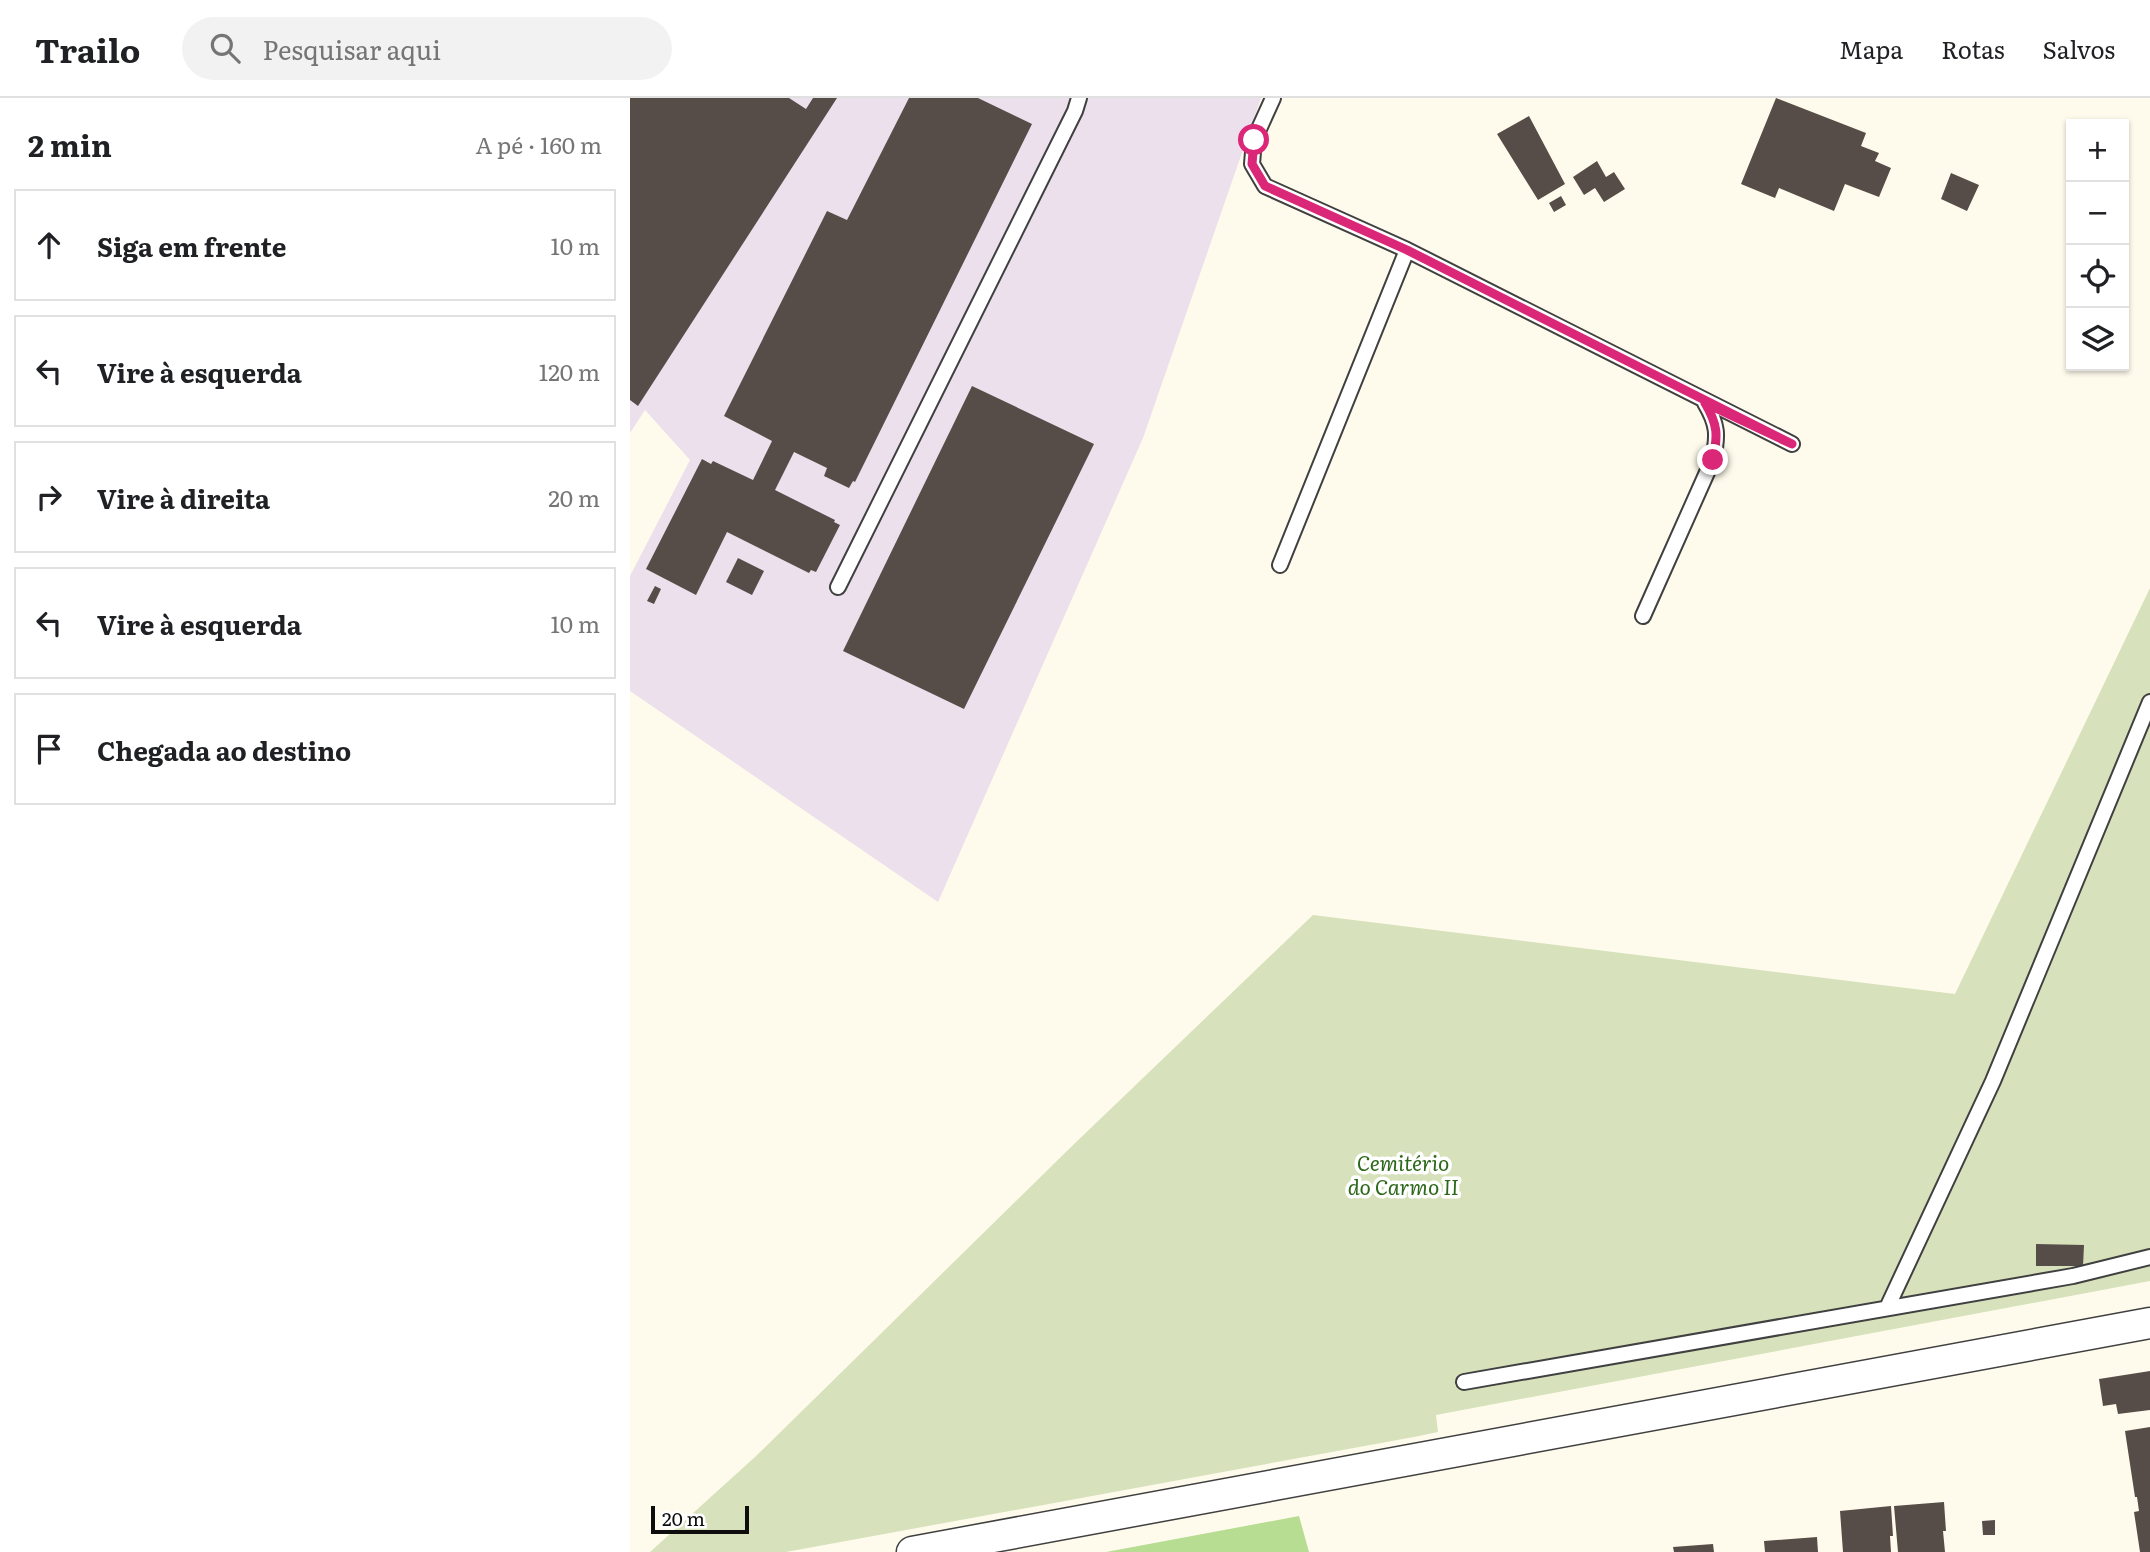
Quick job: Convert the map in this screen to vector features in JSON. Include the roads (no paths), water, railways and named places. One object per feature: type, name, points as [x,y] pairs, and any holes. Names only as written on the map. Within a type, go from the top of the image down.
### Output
[{"type":"street","points":[[912,1552],[2150,1323]]},
{"type":"lane","points":[[838,587],[1075,111],[1079,98]]},
{"type":"lane","points":[[1273,98],[1254,140],[1252,164],[1265,186],[1407,250],[1792,444],[1705,403],[1714,419],[1717,439],[1713,460],[1643,616]]},
{"type":"lane","points":[[1280,565],[1407,250]]},
{"type":"lane","points":[[1887,1308],[1993,1081],[2150,702]]},
{"type":"lane","points":[[1464,1382],[2073,1276],[2150,1258]]},
{"type":"park label","name":"Cemitério do Carmo II","points":[[1403,1173]]}]
